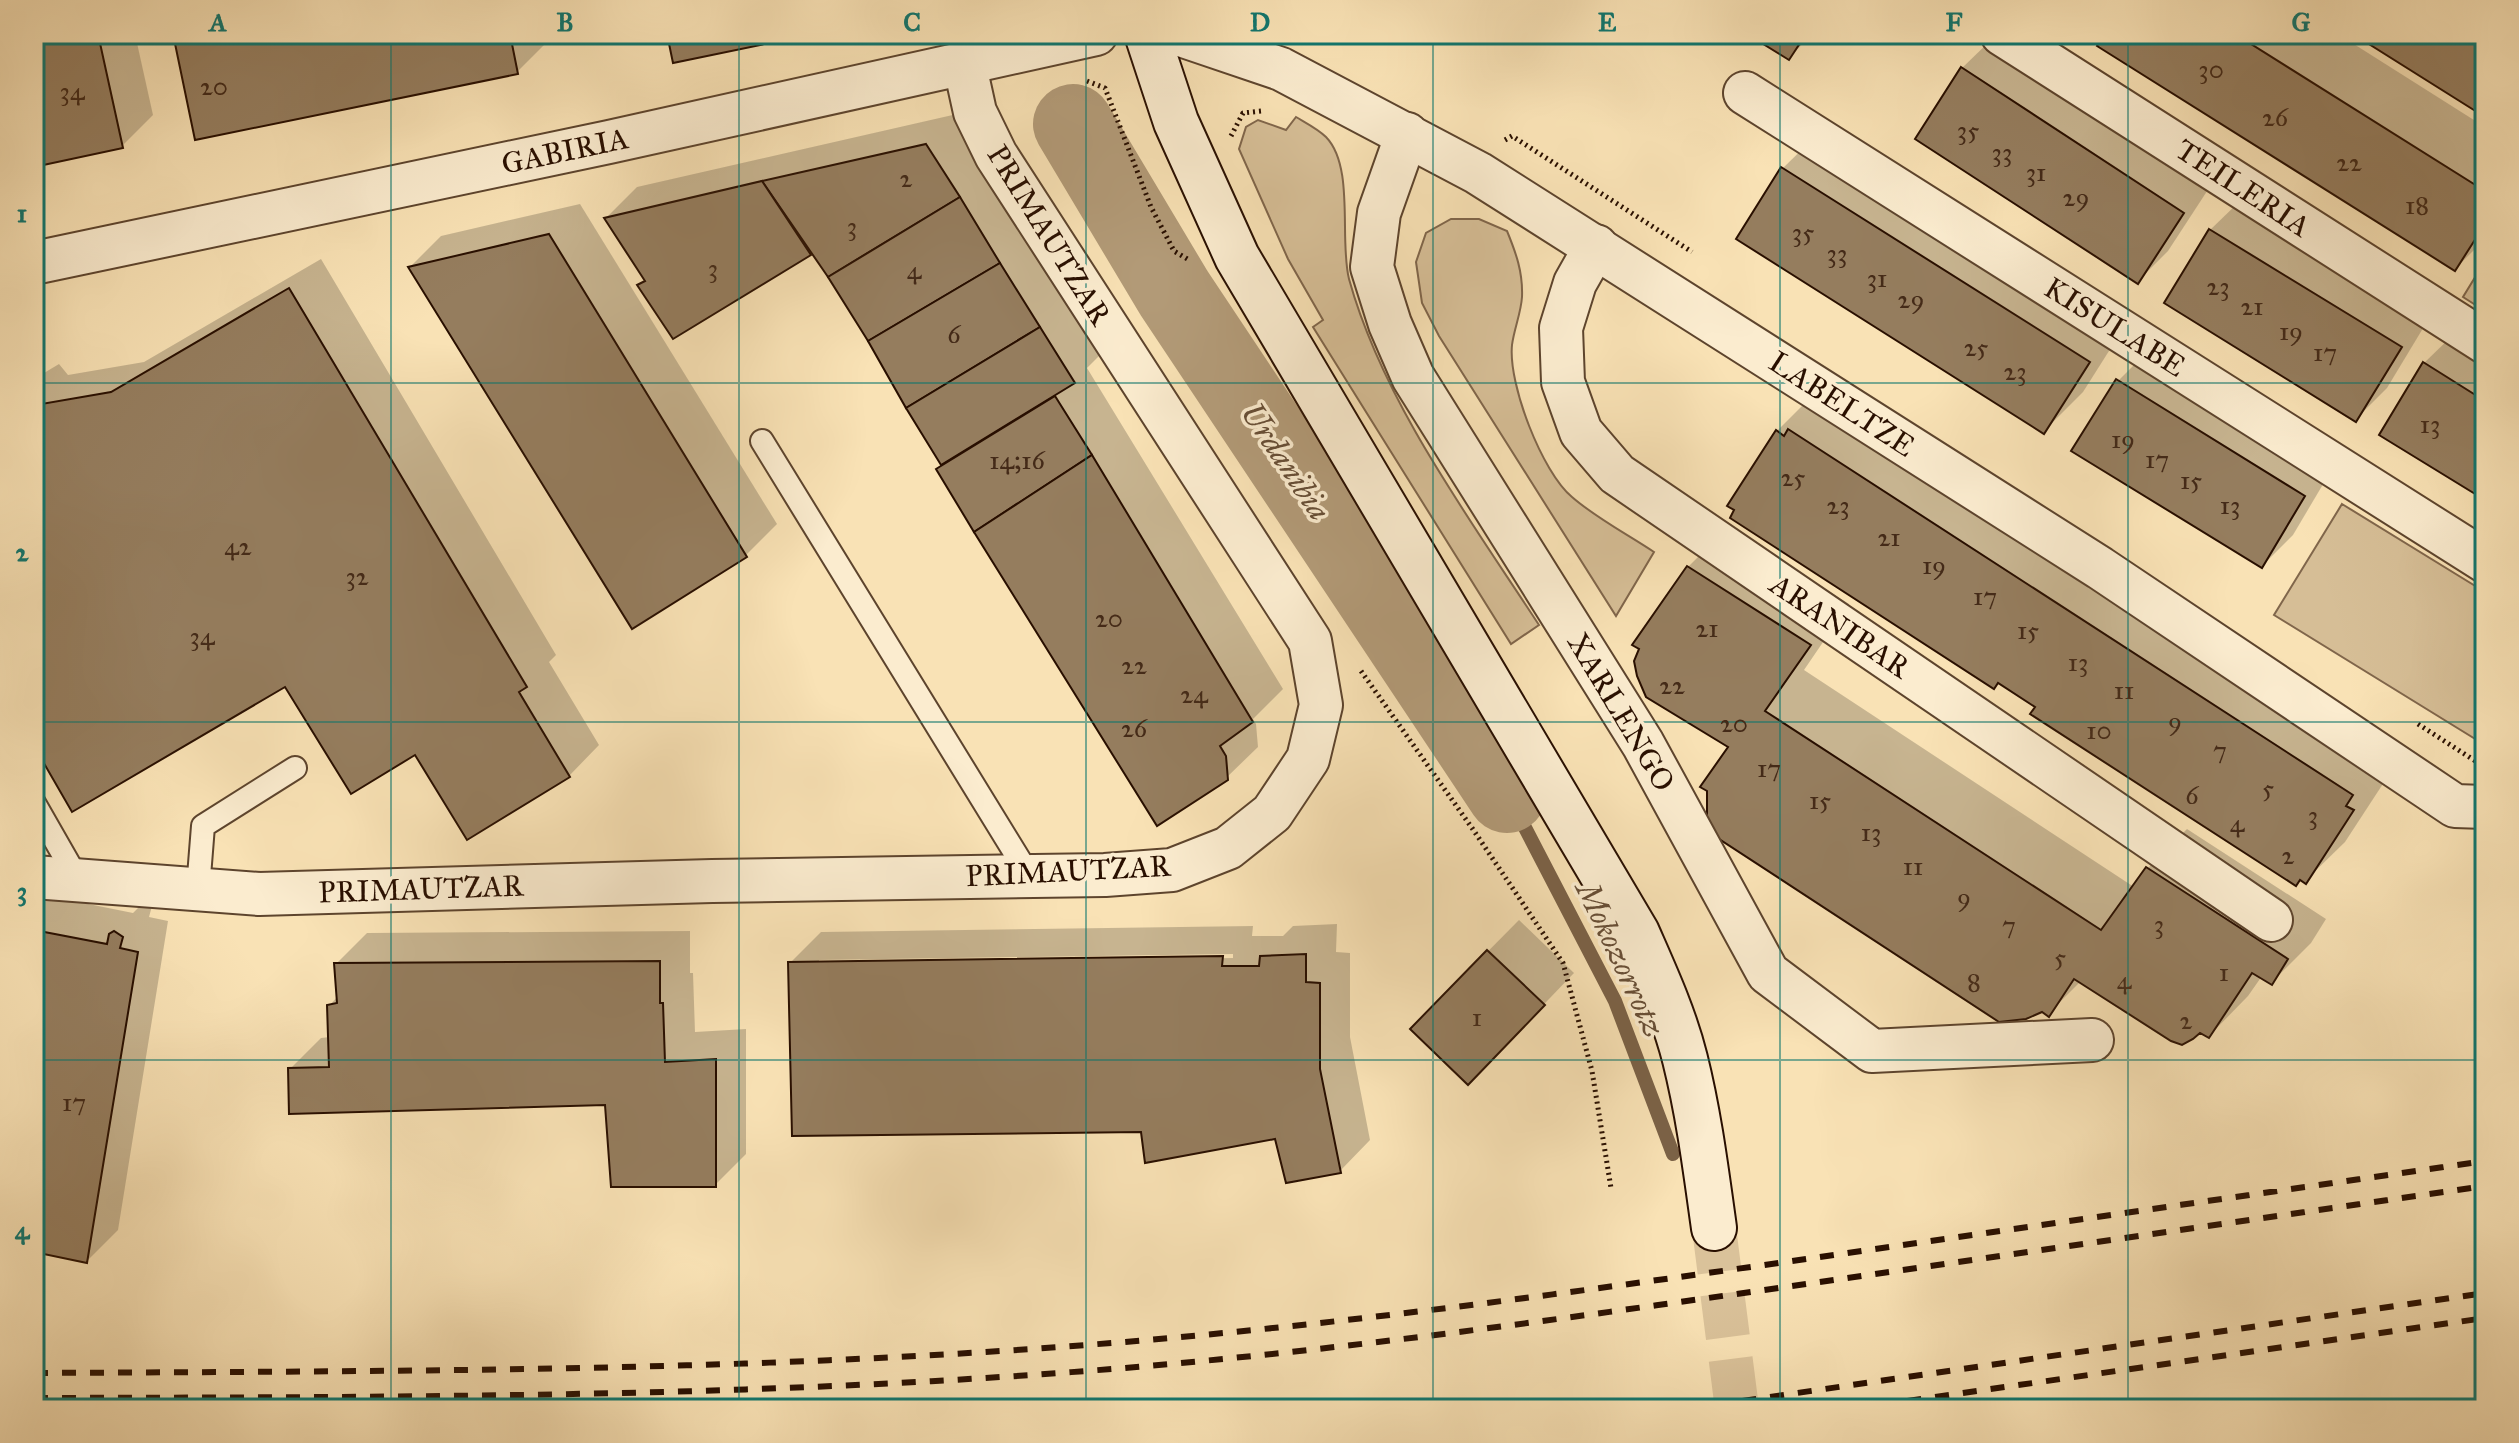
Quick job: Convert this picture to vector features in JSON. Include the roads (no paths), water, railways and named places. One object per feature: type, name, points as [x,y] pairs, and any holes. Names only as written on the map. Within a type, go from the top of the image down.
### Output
[{"type":"main road","points":[[1147,34],[1176,122],[1237,257],[1637,933],[1665,996],[1685,1056],[1699,1118],[1714,1228]]},
{"type":"street","name":"GABIRIA","points":[[34,263],[609,142],[1096,34]]},
{"type":"street","name":"LABELTZE","points":[[1178,34],[1281,69],[1478,173],[2100,568],[2455,806],[2485,807]]},
{"type":"street","name":"TEILERIA","points":[[2002,34],[2485,342]]},
{"type":"street","name":"PRIMAUTZAR","points":[[34,877],[259,894],[712,881],[1105,875],[1172,870],[1228,848],[1272,813],[1308,759],[1321,705],[1310,641],[996,155],[975,112],[964,62]]},
{"type":"street","name":"KISULABE","points":[[1745,93],[2485,561]]},
{"type":"street","name":"XARLENGO","points":[[1407,134],[1379,213],[1372,267],[1390,324],[1413,377],[1643,744],[1768,973],[1872,1051],[2092,1040]]},
{"type":"street","name":"ARANIBAR","points":[[1596,246],[1575,283],[1561,328],[1563,382],[1581,432],[1617,474],[2271,920]]},
{"type":"lane","points":[[762,441],[1030,877]]},
{"type":"lane","points":[[198,889],[203,826],[295,768]]},
{"type":"lane","points":[[34,803],[78,880]]},
{"type":"waterway","name":"Urdanibia","points":[[1073,124],[1174,293],[1507,793]]},
{"type":"waterway","name":"Mokozorrotz","points":[[1507,793],[1615,1001],[1673,1154]]},
{"type":"tunnel","points":[[1714,1228],[1737,1409]]},
{"type":"railway","points":[[34,1373],[692,1365],[955,1354],[1175,1338],[1621,1285],[2485,1161]]},
{"type":"railway","points":[[34,1398],[692,1391],[955,1380],[1175,1364],[1532,1322],[2485,1186]]},
{"type":"railway","points":[[1687,1409],[2485,1293]]},
{"type":"railway","points":[[1852,1409],[2485,1318]]}]
